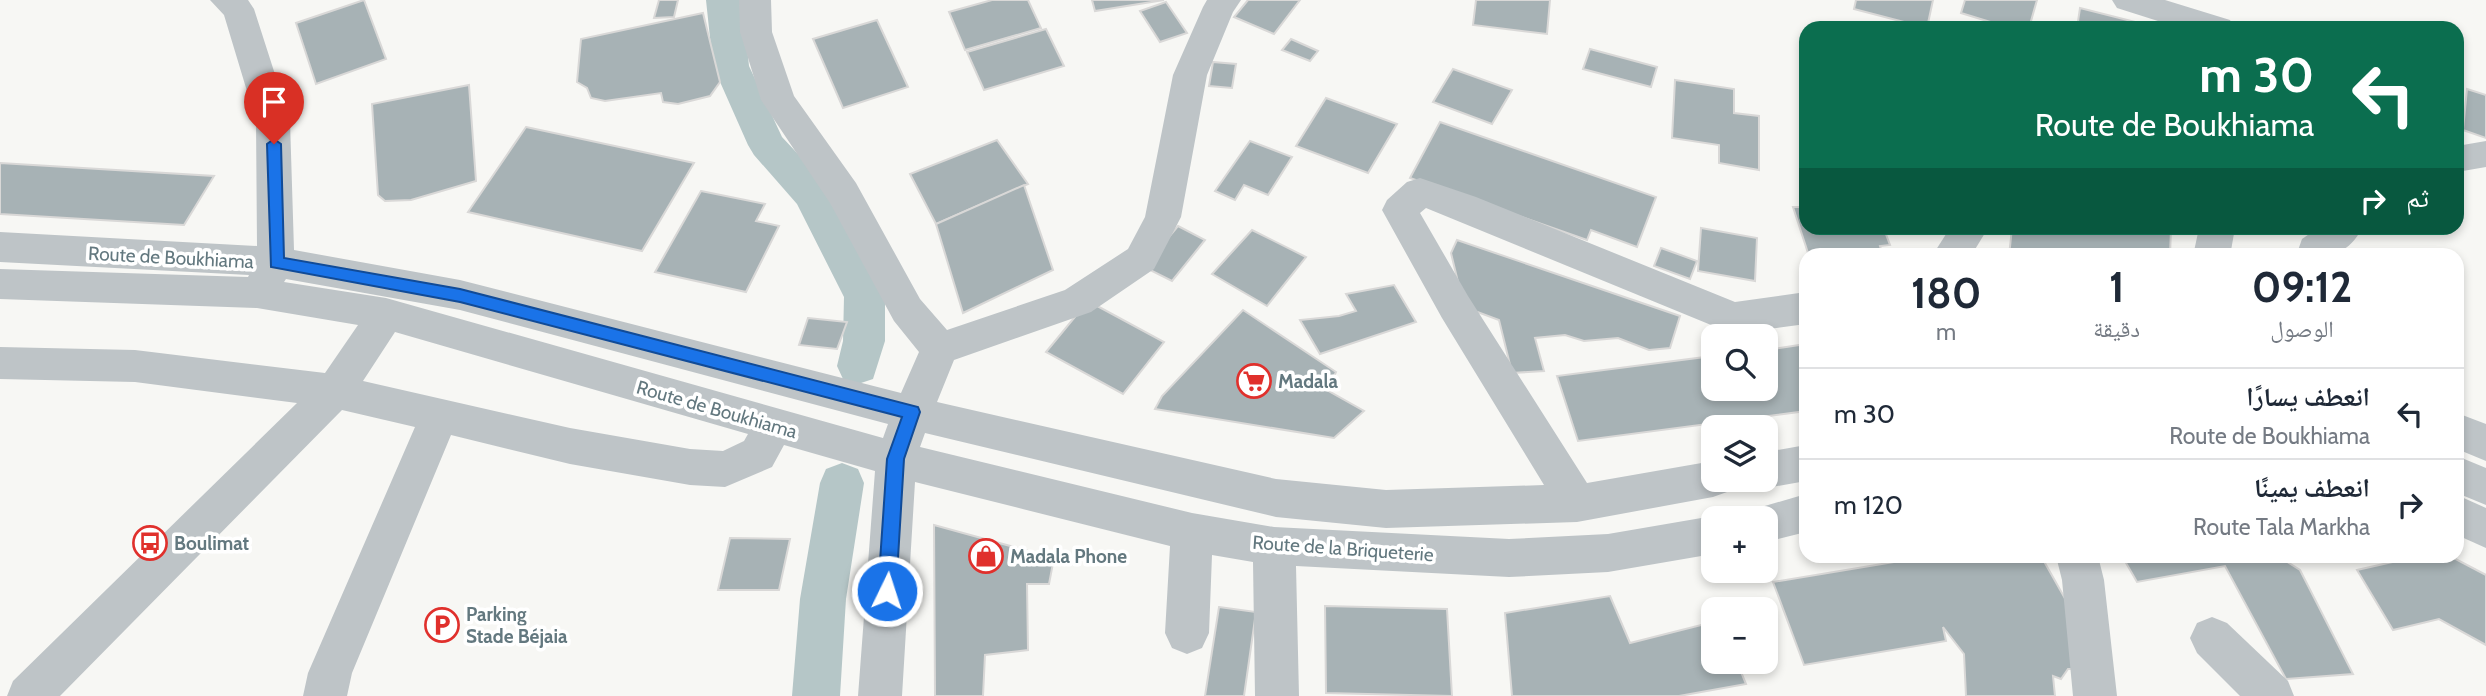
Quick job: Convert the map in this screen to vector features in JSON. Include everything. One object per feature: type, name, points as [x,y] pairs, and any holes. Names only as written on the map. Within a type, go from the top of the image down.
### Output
[{"type":"street","points":[[226,0],[238,9],[274,121],[267,278]]},
{"type":"street","points":[[755,0],[756,32],[778,100],[843,193],[907,310],[940,349]]},
{"type":"street","points":[[880,696],[896,459],[912,412],[940,349],[1078,301],[1141,259],[1163,217],[1190,75],[1219,7],[1225,0]]},
{"type":"street","points":[[2128,0],[2198,21]]},
{"type":"street","points":[[2216,0],[2220,21]]},
{"type":"street","points":[[2464,158],[2486,154]]},
{"type":"street","points":[[1577,503],[1455,307],[1400,210],[1420,192],[1734,318],[1799,309]]},
{"type":"street","points":[[2315,248],[2334,235]]},
{"type":"street","name":"Route de Boukhiama","points":[[0,247],[267,278],[460,295],[912,412]]},
{"type":"street","name":"Route de Boukhiama","points":[[0,284],[267,278],[896,459]]},
{"type":"street","points":[[29,696],[335,391],[386,314]]},
{"type":"street","points":[[0,363],[135,366],[335,391],[570,446],[690,467],[725,469],[758,454],[775,425]]},
{"type":"street","points":[[912,412],[1276,498],[1386,509],[1577,503],[1701,482]]},
{"type":"street","points":[[325,696],[330,673],[440,414]]},
{"type":"street","points":[[2464,433],[2486,443]]},
{"type":"street","name":"Route de la Briqueterie","points":[[896,459],[1192,532],[1274,546],[1509,558],[1608,553],[1701,537]]},
{"type":"street","points":[[1778,468],[1799,464]]},
{"type":"street","points":[[2464,477],[2486,487]]},
{"type":"street","points":[[1778,520],[1799,515]]},
{"type":"street","points":[[2464,518],[2486,529]]},
{"type":"street","points":[[1186,633],[1192,532]]},
{"type":"street","points":[[1274,546],[1277,696]]},
{"type":"street","points":[[2079,563],[2083,580],[2095,696]]},
{"type":"street","points":[[2212,638],[2272,696]]},
{"type":"building","points":[[364,0],[386,59],[316,84],[296,23]]},
{"type":"building","points":[[659,0],[678,0],[674,17],[654,18]]},
{"type":"building","points":[[992,0],[1028,0],[1041,28],[965,50],[949,12]]},
{"type":"building","points":[[1092,0],[1164,0],[1095,11]]},
{"type":"building","points":[[1248,0],[1300,0],[1274,34],[1234,17]]},
{"type":"building","points":[[1476,0],[1550,0],[1547,34],[1473,25]]},
{"type":"building","points":[[1856,0],[1933,0],[1928,21],[1900,21],[1854,9]]},
{"type":"building","points":[[1965,0],[2037,0],[2031,21],[1987,21],[1961,13]]},
{"type":"building","points":[[1166,2],[1187,33],[1160,42],[1140,11]]},
{"type":"building","points":[[2080,8],[2131,21],[2078,21]]},
{"type":"building","points":[[703,13],[720,82],[710,96],[678,104],[663,102],[661,93],[605,101],[591,98],[587,88],[577,82],[581,39]]},
{"type":"building","points":[[877,20],[908,87],[843,108],[813,39]]},
{"type":"building","points":[[1046,29],[1064,66],[984,90],[967,52]]},
{"type":"building","points":[[1291,39],[1318,51],[1310,61],[1282,50]]},
{"type":"building","points":[[1590,49],[1657,67],[1651,87],[1583,69]]},
{"type":"building","points":[[1213,62],[1236,64],[1232,88],[1209,86]]},
{"type":"building","points":[[1453,69],[1512,90],[1492,124],[1433,102]]},
{"type":"building","points":[[1675,80],[1734,89],[1734,113],[1759,116],[1759,170],[1719,163],[1719,145],[1672,138]]},
{"type":"building","points":[[469,85],[476,181],[411,200],[385,201],[378,195],[372,104]]},
{"type":"building","points":[[2467,89],[2486,95],[2486,138],[2464,130]]},
{"type":"building","points":[[1326,98],[1397,124],[1368,173],[1296,146]]},
{"type":"building","points":[[1440,122],[1656,197],[1637,247],[1591,230],[1587,240],[1410,178]]},
{"type":"building","points":[[526,127],[694,163],[642,251],[468,212]]},
{"type":"building","points":[[997,140],[1028,184],[936,224],[910,174]]},
{"type":"building","points":[[1250,141],[1292,157],[1268,195],[1244,185],[1235,200],[1215,191]]},
{"type":"building","points":[[0,163],[214,176],[184,225],[0,214]]},
{"type":"building","points":[[1024,185],[1053,270],[963,313],[936,224]]},
{"type":"building","points":[[701,191],[765,204],[756,221],[779,226],[746,292],[655,272]]},
{"type":"building","points":[[1793,207],[1799,207],[1799,225]]},
{"type":"building","points":[[1178,226],[1205,240],[1172,281],[1144,267]]},
{"type":"building","points":[[1701,228],[1757,238],[1755,281],[1698,271]]},
{"type":"building","points":[[1252,230],[1306,257],[1267,306],[1212,274]]},
{"type":"building","points":[[1802,235],[1886,235],[1890,245],[1881,248],[1806,248]]},
{"type":"building","points":[[2011,235],[2171,235],[2170,248],[2010,248]]},
{"type":"building","points":[[1457,240],[1680,316],[1670,348],[1649,350],[1618,338],[1584,341],[1565,335],[1535,338],[1544,371],[1512,373],[1499,320],[1464,307],[1451,253]]},
{"type":"building","points":[[1661,248],[1697,261],[1690,279],[1654,266]]},
{"type":"building","points":[[1394,285],[1416,322],[1320,354],[1300,320],[1339,316],[1356,311],[1346,294]]},
{"type":"building","points":[[1088,301],[1164,342],[1123,394],[1046,352]]},
{"type":"building","name":"Madala","points":[[1243,310],[1336,372],[1327,390],[1364,411],[1334,438],[1155,409],[1162,396]]},
{"type":"building","points":[[808,318],[847,322],[837,349],[799,345]]},
{"type":"building","points":[[1799,345],[1799,412],[1776,415],[1701,415],[1701,425],[1578,441],[1557,376],[1701,358],[1701,401],[1778,401],[1778,348]]},
{"type":"building","points":[[934,525],[1054,558],[1049,584],[1027,584],[1028,650],[985,655],[983,696],[935,696]]},
{"type":"building","points":[[730,538],[790,539],[779,590],[718,590]]},
{"type":"building","points":[[1888,563],[2045,563],[2080,625],[2080,669],[2068,669],[2061,679],[2053,676],[2055,696],[1966,696],[1964,654],[1943,627],[1946,641],[1804,665],[1773,583]]},
{"type":"building","points":[[2126,563],[2289,563],[2300,570],[2353,674],[2286,679],[2225,566],[2137,582]]},
{"type":"building","points":[[2388,563],[2463,563],[2486,575],[2486,645],[2439,619],[2393,630],[2357,570]]},
{"type":"building","points":[[1610,596],[1630,643],[1701,625],[1701,674],[1742,674],[1746,684],[1679,696],[1512,696],[1505,613]]},
{"type":"building","points":[[1325,606],[1447,609],[1452,696],[1326,693]]},
{"type":"building","points":[[1219,607],[1256,612],[1244,696],[1205,696]]},
{"type":"waterway","points":[[724,0],[731,66],[767,145],[811,194],[865,297],[864,341],[858,366]]},
{"type":"waterway","points":[[816,696],[823,599],[842,483]]},
{"type":"place","name":"Madala","points":[[1254,381]]},
{"type":"place","name":"Boulimat","points":[[150,543]]},
{"type":"place","name":"Madala Phone","points":[[986,556]]},
{"type":"place","name":"Parking Stade Béjaia","points":[[442,625]]},
{"type":"route","points":[[274,144],[276,262],[460,295],[912,412],[896,459],[887,591]]}]
